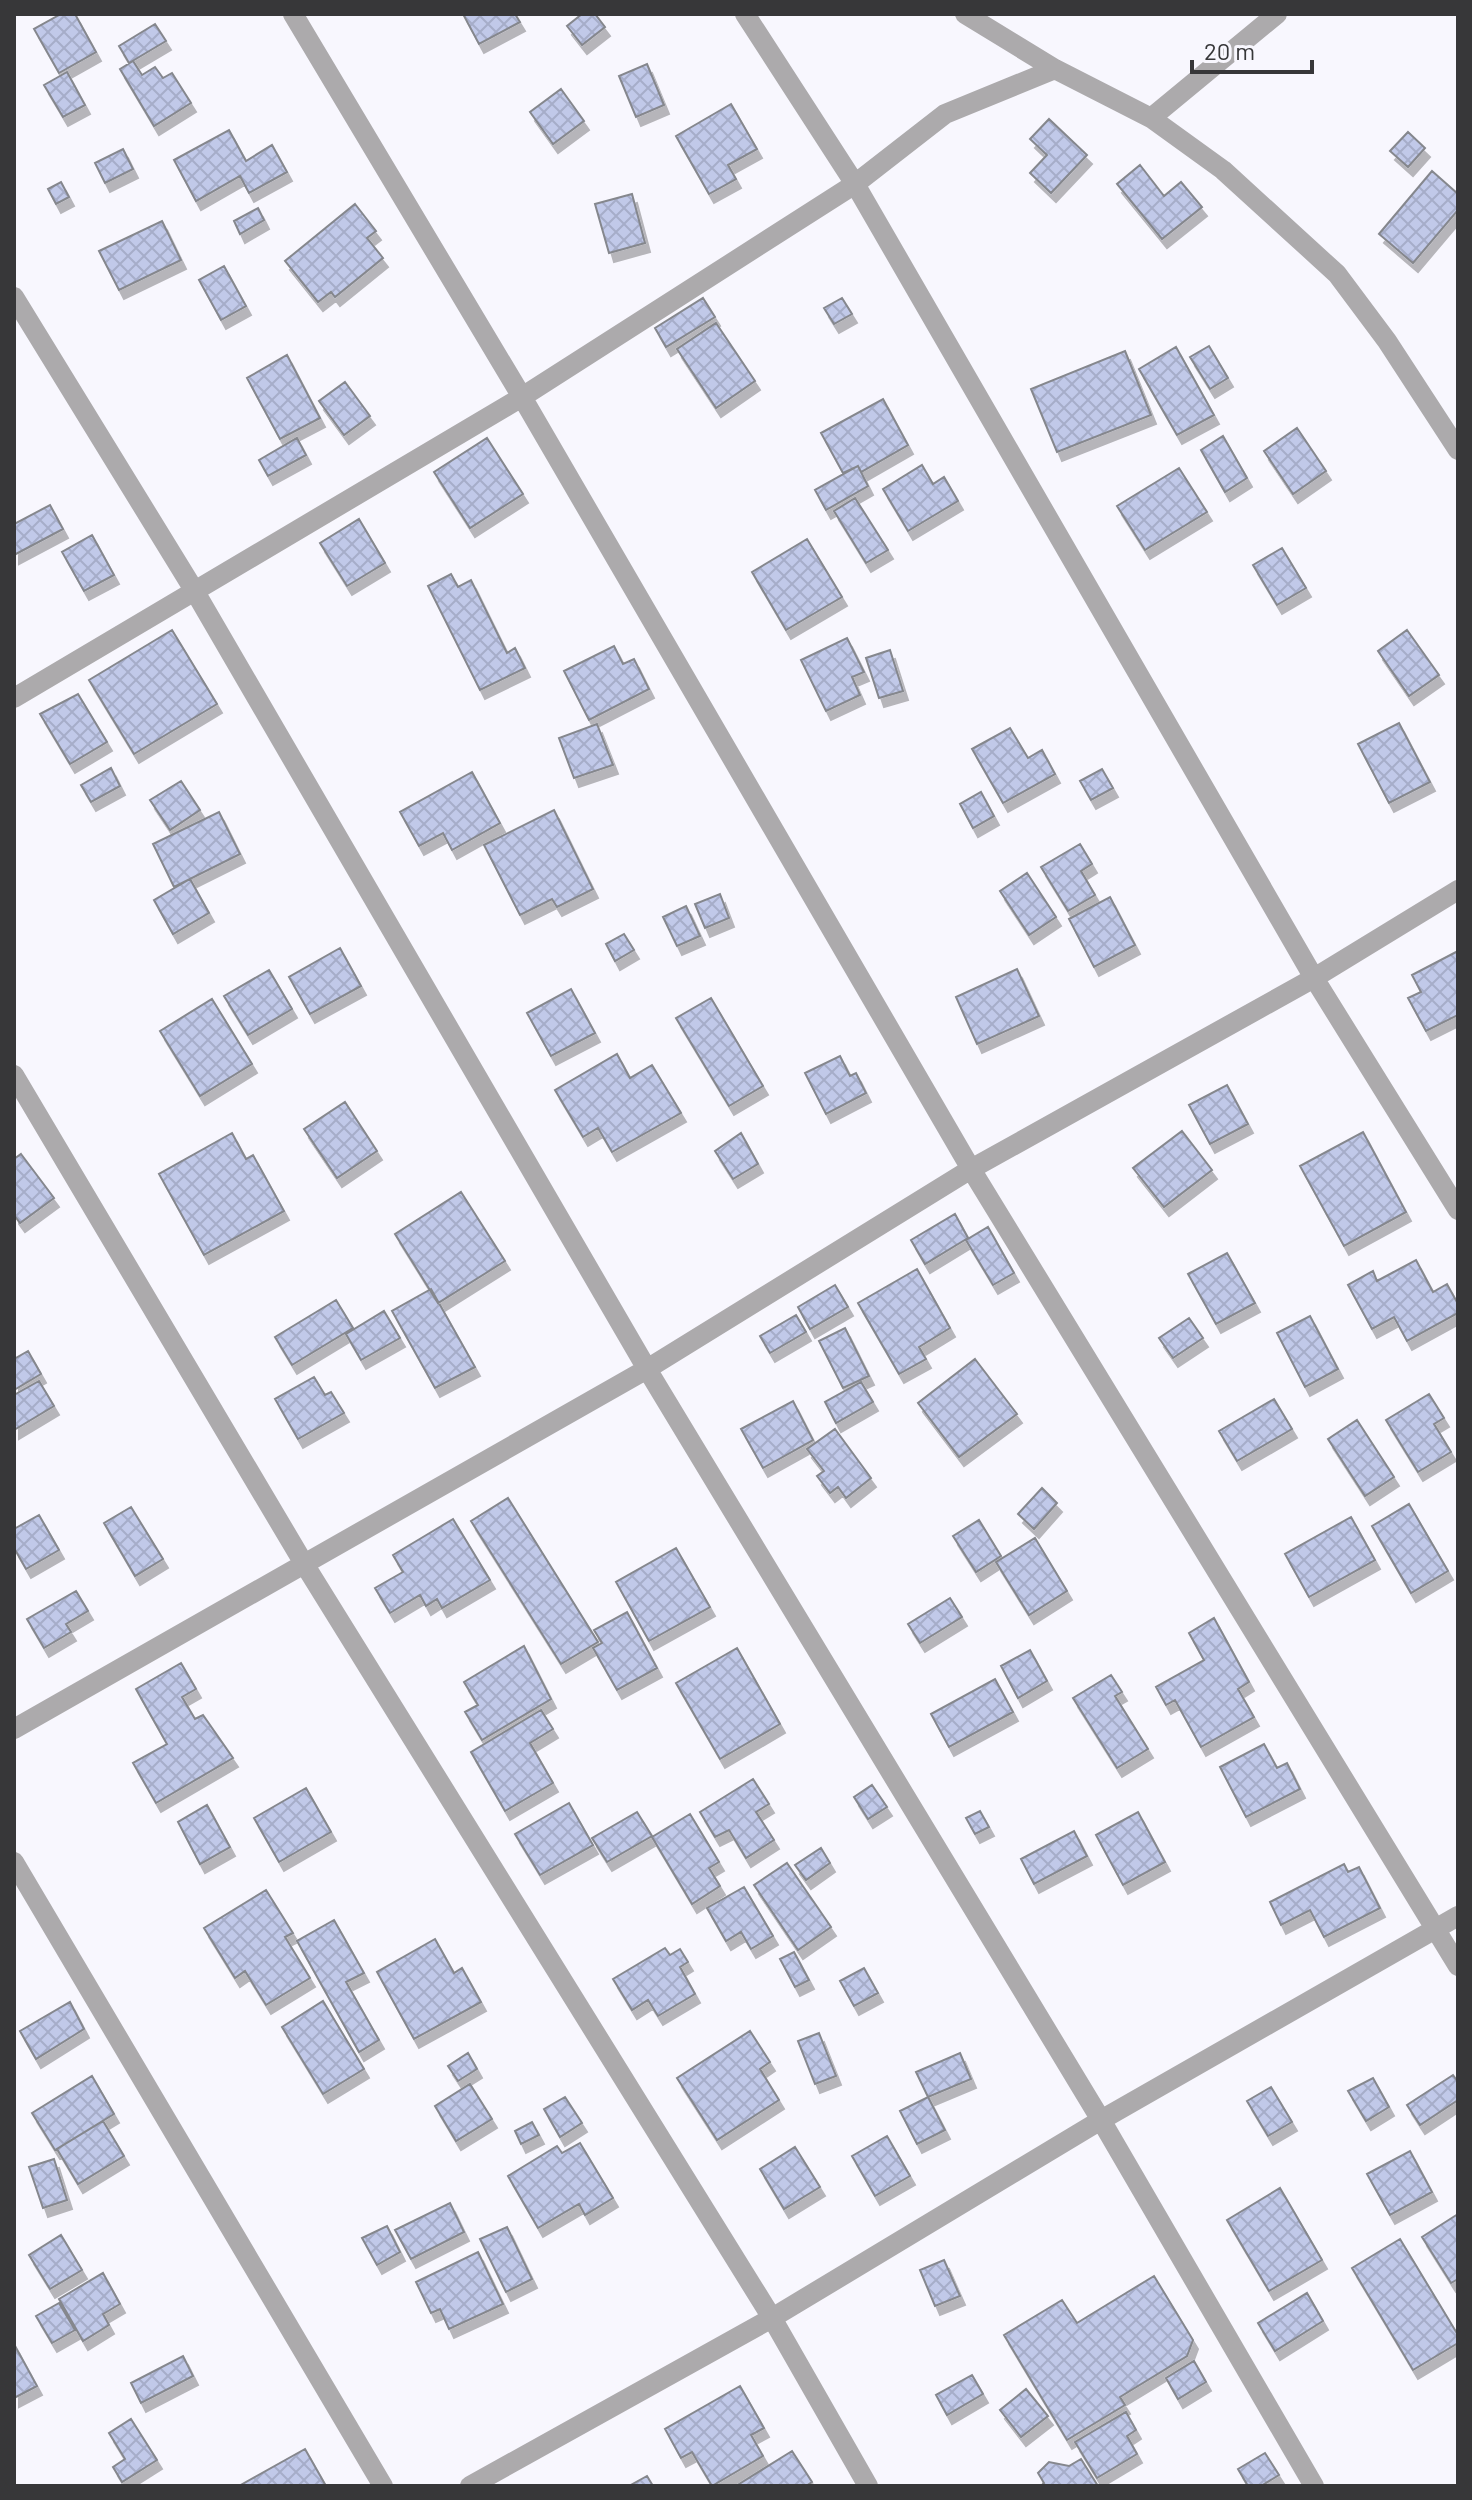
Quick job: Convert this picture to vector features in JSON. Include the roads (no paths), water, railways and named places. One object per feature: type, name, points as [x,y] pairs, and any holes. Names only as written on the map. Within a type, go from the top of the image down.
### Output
[{"type":"street","points":[[293,14],[522,397],[971,1169],[1458,1966]]},
{"type":"street","points":[[745,14],[855,184],[1314,978],[1458,1210]]},
{"type":"street","points":[[965,14],[1055,69],[1151,118],[1223,170],[1337,274],[1387,341],[1458,450]]},
{"type":"street","points":[[1151,118],[1277,14]]},
{"type":"street","points":[[14,698],[522,397],[855,184],[945,114],[1055,69]]},
{"type":"street","points":[[14,297],[194,590],[647,1369],[1101,2120],[1314,2486]]},
{"type":"street","points":[[14,1729],[647,1369],[971,1169],[1314,978],[1458,890]]},
{"type":"street","points":[[14,1075],[303,1562],[772,2318],[868,2486]]},
{"type":"street","points":[[14,1862],[383,2486]]},
{"type":"street","points":[[470,2486],[772,2318],[1101,2120],[1458,1916]]}]
